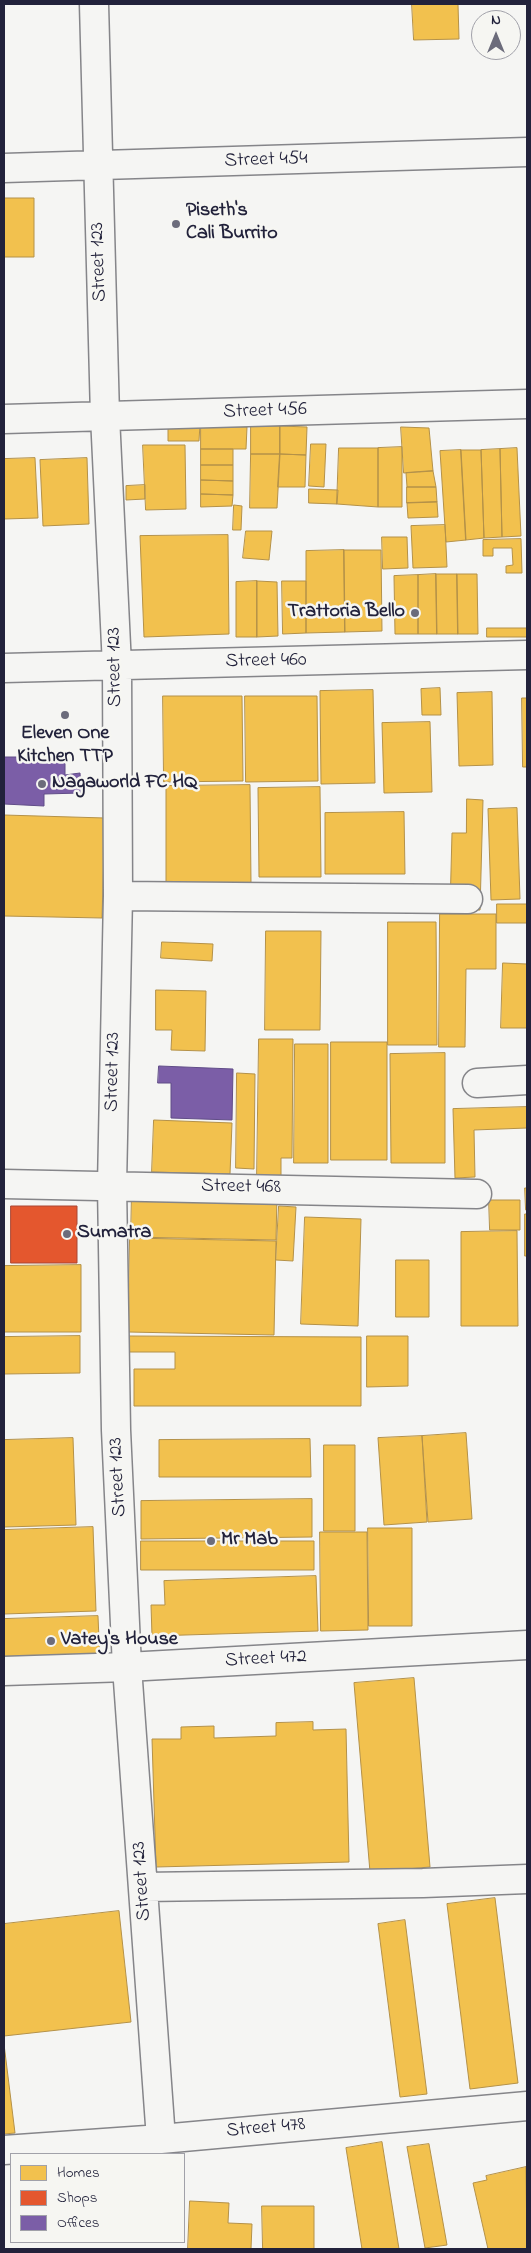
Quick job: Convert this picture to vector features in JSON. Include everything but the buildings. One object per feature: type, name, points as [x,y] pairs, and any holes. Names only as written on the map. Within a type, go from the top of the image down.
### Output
[{"type":"street","name":"Street 123","points":[[94,4],[97,166],[117,666],[118,896],[112,1185],[116,1430],[127,1668],[161,2139]]},
{"type":"street","name":"Street 454","points":[[4,168],[527,152]]},
{"type":"street","name":"Street 456","points":[[4,419],[527,404]]},
{"type":"street","name":"Street 460","points":[[4,668],[527,655]]},
{"type":"street","points":[[118,896],[468,899]]},
{"type":"street","points":[[477,1083],[527,1080]]},
{"type":"street","name":"Street 468","points":[[4,1184],[477,1194]]},
{"type":"street","name":"Street 472","points":[[4,1671],[127,1668],[527,1646]]},
{"type":"street","points":[[143,1887],[423,1883],[527,1879]]},
{"type":"street","name":"Street 478","points":[[4,2150],[161,2139],[527,2106]]},
{"type":"place","name":"Piseth's Cali Burrito","points":[[176,224]]},
{"type":"place","name":"Trattoria Bello","points":[[415,613]]},
{"type":"place","name":"Eleven One Kitchen TTP","points":[[65,715]]},
{"type":"place","name":"Nagaworld FC HQ","points":[[42,784]]},
{"type":"place","name":"Sumatra","points":[[67,1234]]},
{"type":"place","name":"Mr Mab","points":[[211,1541]]},
{"type":"place","name":"Vatey's House","points":[[51,1641]]}]
